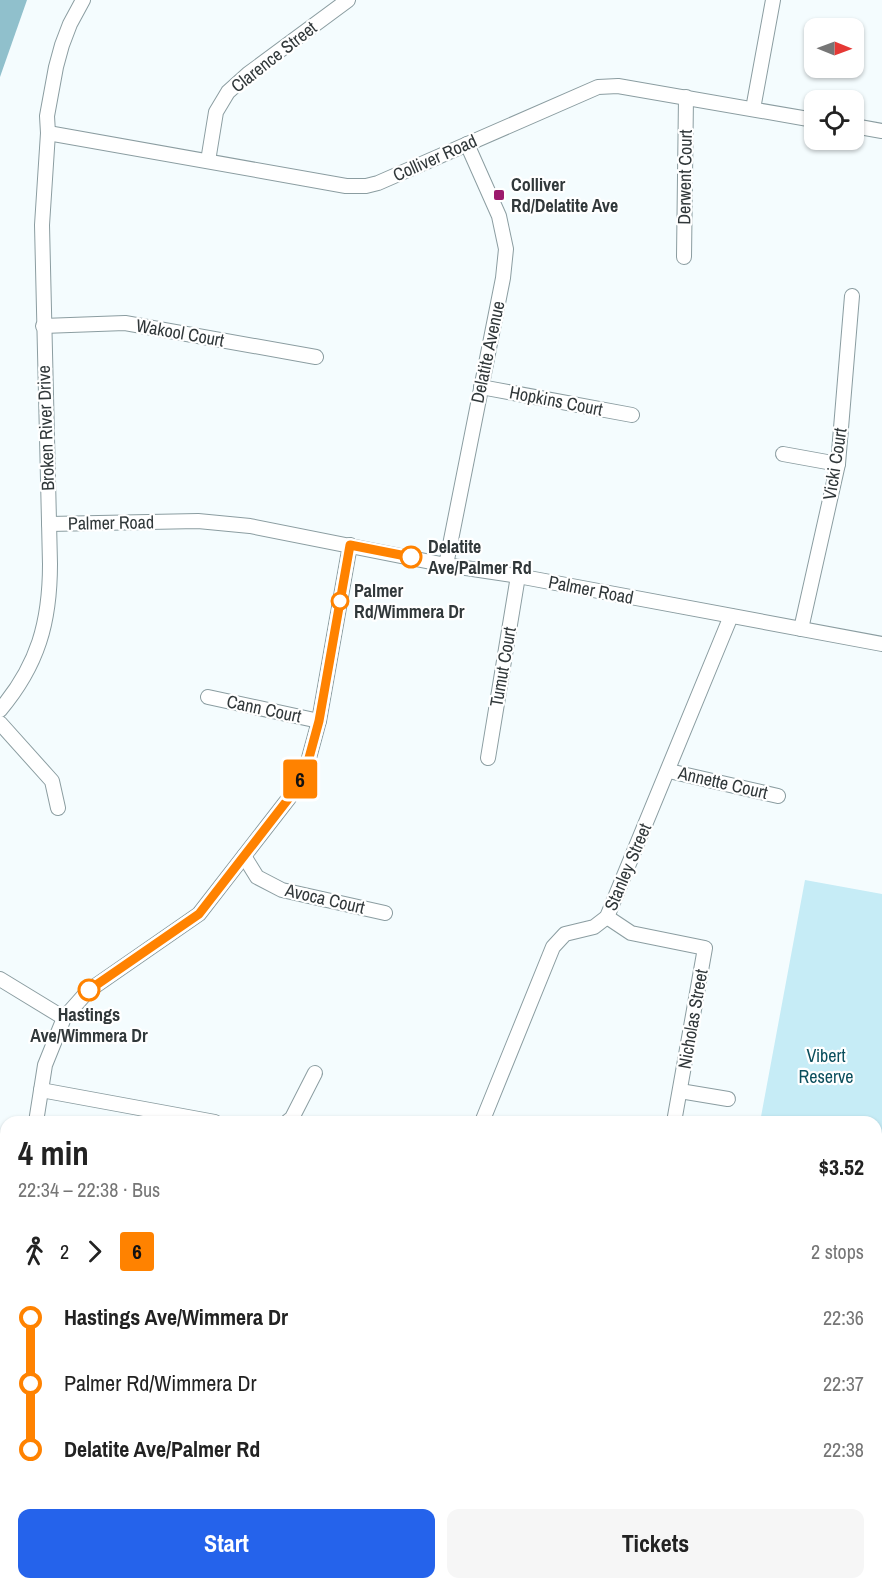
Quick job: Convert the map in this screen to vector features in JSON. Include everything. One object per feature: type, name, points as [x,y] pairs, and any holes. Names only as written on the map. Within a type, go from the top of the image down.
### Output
[{"type":"street","name":"Broken River Drive","points":[[0,710],[27,671],[44,630],[50,587],[42,225],[48,133],[52,117],[56,67],[70,24],[83,0]]},
{"type":"street","name":"Clarence Street","points":[[208,161],[216,112],[228,92],[248,74],[348,0]]},
{"type":"street","points":[[753,109],[773,0]]},
{"type":"street","name":"Colliver Road","points":[[48,133],[346,186],[366,186],[378,183],[598,87],[618,86],[804,118]]},
{"type":"street","name":"Derwent Court","points":[[684,257],[686,98]]},
{"type":"street","points":[[864,128],[882,131]]},
{"type":"street","name":"Delatite Avenue","points":[[446,565],[503,278],[506,249],[499,216],[466,144]]},
{"type":"street","name":"Vicki Court","points":[[801,629],[838,464],[852,296]]},
{"type":"street","name":"Wakool Court","points":[[43,326],[125,323],[316,357]]},
{"type":"street","name":"Hopkins Court","points":[[481,387],[632,415]]},
{"type":"street","points":[[783,454],[838,464]]},
{"type":"street","name":"Palmer Road","points":[[49,524],[198,522],[250,526],[446,565],[518,576],[882,644]]},
{"type":"street","points":[[37,1116],[45,1065],[64,1018],[88,991],[199,914],[289,798],[306,769],[319,721],[350,545]]},
{"type":"street","name":"Tumut Court","points":[[488,758],[518,576]]},
{"type":"street","name":"Stanley Street","points":[[484,1116],[553,947],[565,934],[594,927],[607,917],[732,616]]},
{"type":"street","name":"Cann Court","points":[[208,697],[319,721]]},
{"type":"street","points":[[0,723],[52,781],[58,808]]},
{"type":"street","name":"Annette Court","points":[[669,771],[778,796]]},
{"type":"street","name":"Avoca Court","points":[[244,856],[257,877],[282,890],[385,913]]},
{"type":"street","name":"Nicholas Street","points":[[607,917],[631,933],[705,948],[675,1116]]},
{"type":"street","points":[[0,979],[64,1018]]},
{"type":"street","points":[[293,1116],[315,1073]]},
{"type":"street","points":[[41,1090],[182,1116]]},
{"type":"street","points":[[681,1091],[728,1099]]},
{"type":"green space","name":"Vibert Reserve","points":[[805,880],[882,894],[882,1116],[761,1116]]},
{"type":"shaded area","points":[[0,0],[27,0],[0,77]]},
{"type":"bus line","name":"6","points":[[89,990],[199,914],[289,798],[306,769],[319,721],[350,545],[411,557]]},
{"type":"place","name":"Colliver Rd/Delatite Ave","points":[[499,195]]},
{"type":"place","name":"Delatite Ave/Palmer Rd","points":[[411,557]]},
{"type":"place","name":"Palmer Rd/Wimmera Dr","points":[[340,601]]},
{"type":"place","name":"Hastings Ave/Wimmera Dr","points":[[89,990]]}]
